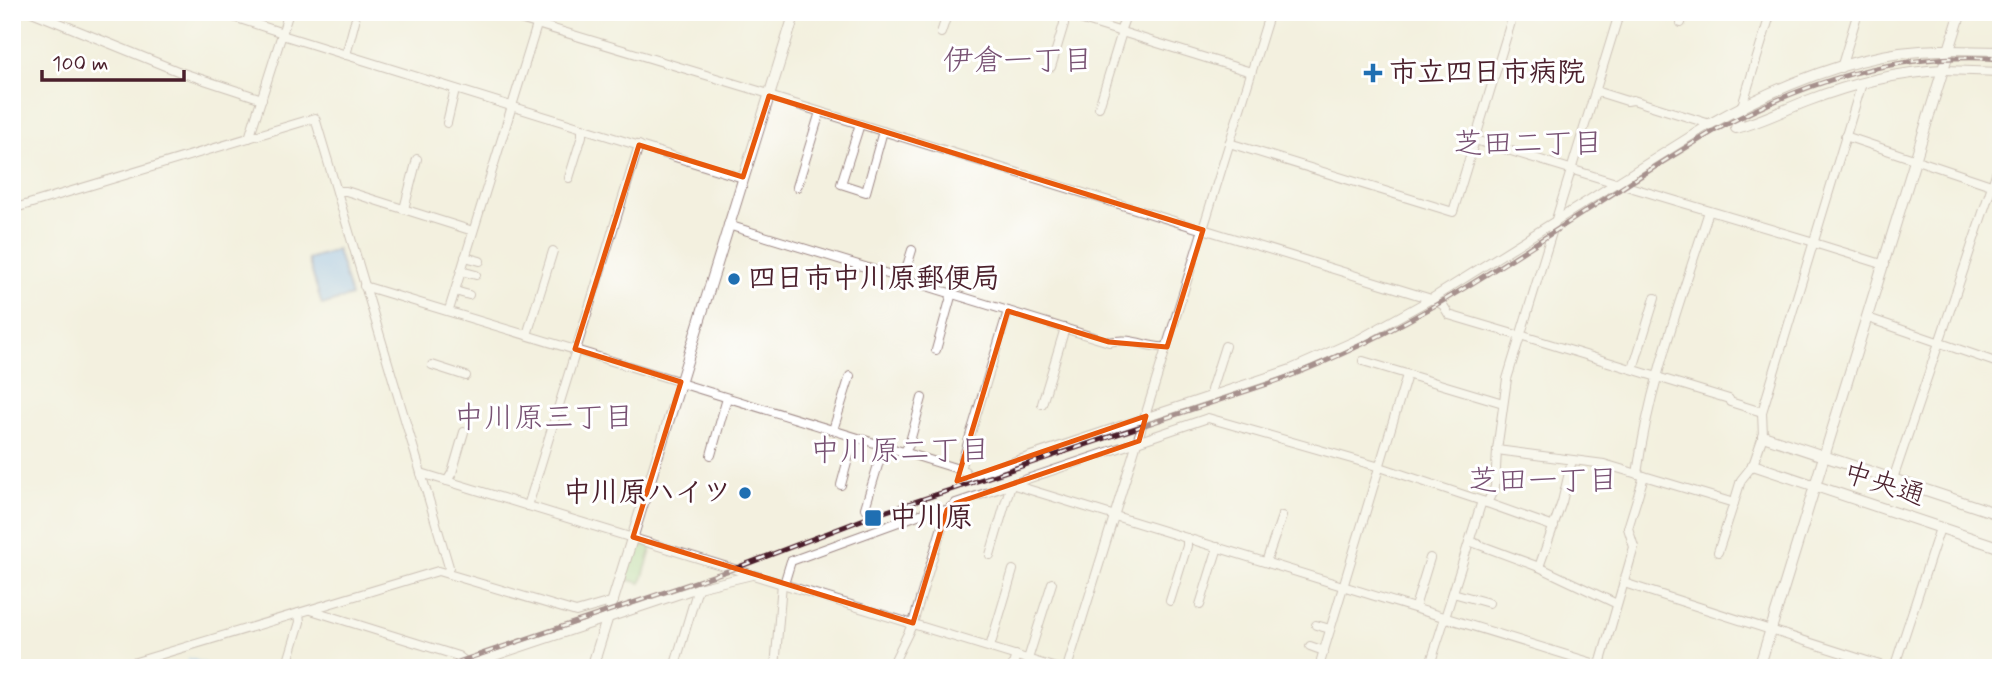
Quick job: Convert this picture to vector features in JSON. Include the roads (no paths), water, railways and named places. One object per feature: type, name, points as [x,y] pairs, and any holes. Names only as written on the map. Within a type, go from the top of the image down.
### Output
[{"type":"street","points":[[32,12],[180,72],[262,99]]},
{"type":"street","points":[[218,12],[346,55],[743,178]]},
{"type":"street","points":[[249,138],[289,12]]},
{"type":"street","points":[[497,12],[1431,299],[1443,305],[1449,315],[1633,369],[1762,412]]},
{"type":"street","points":[[449,310],[541,12]]},
{"type":"street","points":[[592,668],[794,15],[775,12]]},
{"type":"street","points":[[941,33],[948,12]]},
{"type":"street","points":[[1093,23],[1096,12]]},
{"type":"street","points":[[1098,107],[1127,12]]},
{"type":"street","points":[[1067,668],[1270,12]]},
{"type":"street","points":[[1229,143],[1453,212],[1514,12]]},
{"type":"street","points":[[1681,23],[1684,12]]},
{"type":"street","points":[[1771,12],[1736,128],[1754,124],[1808,101],[1862,83],[1944,70],[2001,72]]},
{"type":"street","points":[[1841,68],[1858,12]]},
{"type":"street","points":[[1759,668],[1817,487],[1961,12]]},
{"type":"street","points":[[1060,13],[1251,72]]},
{"type":"street","points":[[1051,66],[1064,24],[1060,13]]},
{"type":"street","points":[[1429,668],[1469,541],[1485,502],[1495,486],[1507,379],[1617,13]]},
{"type":"street","points":[[346,55],[355,22]]},
{"type":"street","points":[[365,286],[884,444],[960,469],[965,471],[968,477],[1291,369],[1386,325],[1710,124],[1742,106],[1802,79],[1880,58],[1937,50],[2001,51]]},
{"type":"street","points":[[1718,552],[1741,480],[1753,465],[1763,436],[1762,412],[1862,83]]},
{"type":"street","points":[[447,123],[456,89]]},
{"type":"street","points":[[1595,91],[1710,124]]},
{"type":"street","points":[[797,187],[820,112]]},
{"type":"street","points":[[12,209],[315,118],[449,567],[447,573]]},
{"type":"street","points":[[860,124],[841,184],[866,192],[883,131]]},
{"type":"street","points":[[569,178],[582,128]]},
{"type":"street","points":[[1845,136],[1991,185]]},
{"type":"street","points":[[1475,139],[1885,265]]},
{"type":"street","points":[[528,506],[639,145]]},
{"type":"street","points":[[404,209],[417,159]]},
{"type":"street","points":[[1893,479],[2001,159]]},
{"type":"street","points":[[337,191],[345,191],[473,231]]},
{"type":"street","points":[[1599,666],[1634,547],[1628,528],[1641,475],[1643,431],[1709,211]]},
{"type":"street","points":[[728,225],[1109,342],[1124,339],[1159,348],[1167,347]]},
{"type":"street","points":[[903,279],[912,250]]},
{"type":"street","points":[[527,335],[553,251]]},
{"type":"street","points":[[465,257],[480,261]]},
{"type":"street","points":[[461,271],[476,275]]},
{"type":"street","points":[[455,291],[469,295]]},
{"type":"street","points":[[936,350],[952,293]]},
{"type":"street","points":[[1633,369],[1655,298]]},
{"type":"street","points":[[960,469],[1008,311]]},
{"type":"street","points":[[1868,318],[2001,364]]},
{"type":"street","points":[[1042,404],[1065,328]]},
{"type":"street","points":[[1212,396],[1211,390],[1225,346]]},
{"type":"street","points":[[1363,361],[1503,403]]},
{"type":"street","points":[[432,365],[466,376]]},
{"type":"street","points":[[1310,646],[1322,655],[1407,375]]},
{"type":"street","points":[[833,430],[850,376]]},
{"type":"street","points":[[711,455],[727,398]]},
{"type":"street","points":[[905,451],[922,398]]},
{"type":"street","points":[[775,668],[783,584],[791,561],[937,508],[947,510],[963,499],[1210,418],[1380,467],[1554,527]]},
{"type":"street","points":[[447,481],[452,473],[464,432]]},
{"type":"street","name":"中央通","points":[[1763,436],[2001,514]]},
{"type":"street","points":[[841,485],[854,437]]},
{"type":"street","points":[[865,508],[884,444]]},
{"type":"street","points":[[1497,450],[1604,464],[1734,503]]},
{"type":"street","points":[[1539,567],[1554,527],[1572,460]]},
{"type":"street","name":"中央通","points":[[1753,465],[2001,548]]},
{"type":"street","points":[[421,473],[1056,668]]},
{"type":"street","points":[[1011,484],[1609,668]]},
{"type":"street","points":[[990,555],[1011,484]]},
{"type":"street","points":[[891,668],[913,623],[947,510]]},
{"type":"street","points":[[1266,562],[1282,516]]},
{"type":"street","points":[[1894,668],[1940,528]]},
{"type":"street","points":[[1170,601],[1187,538]]},
{"type":"street","points":[[1469,541],[1539,567],[1617,604]]},
{"type":"street","points":[[1200,605],[1218,547]]},
{"type":"street","points":[[1415,607],[1430,558]]},
{"type":"street","points":[[990,647],[1013,570]]},
{"type":"street","points":[[116,668],[152,663],[299,613],[438,571],[576,612],[614,601]]},
{"type":"street","points":[[459,668],[698,588],[752,575]]},
{"type":"street","points":[[1028,659],[1052,583]]},
{"type":"street","points":[[1623,583],[1889,668]]},
{"type":"street","points":[[674,668],[698,588]]},
{"type":"street","points":[[1453,593],[1489,603]]},
{"type":"street","points":[[311,610],[458,656],[467,663],[478,661],[499,668]]},
{"type":"street","points":[[286,668],[300,622],[299,613]]},
{"type":"street","points":[[1316,625],[1330,629]]},
{"type":"street","points":[[1012,668],[1016,655]]},
{"type":"water","points":[[337,250],[351,296],[322,305],[308,259]]},
{"type":"waterway","points":[[189,659],[217,668]]},
{"type":"railway","points":[[440,668],[736,568],[872,516],[1268,384],[1328,360],[1386,333],[1442,302],[1659,164],[1714,131],[1782,98],[1852,74],[1888,65],[1925,60],[2001,59]]},
{"type":"place","name":"市立四日市病院","points":[[1373,73]]},
{"type":"place","name":"四日市中川原郵便局","points":[[734,279]]},
{"type":"place","name":"中川原ハイツ","points":[[745,493]]},
{"type":"place","name":"中川原","points":[[873,518]]},
{"type":"district","name":"伊倉一丁目","points":[[1018,61]]},
{"type":"district","name":"芝田二丁目","points":[[1528,144]]},
{"type":"district","name":"中川原三丁目","points":[[544,418]]},
{"type":"district","name":"中川原二丁目","points":[[900,451]]},
{"type":"district","name":"芝田一丁目","points":[[1543,481]]}]
